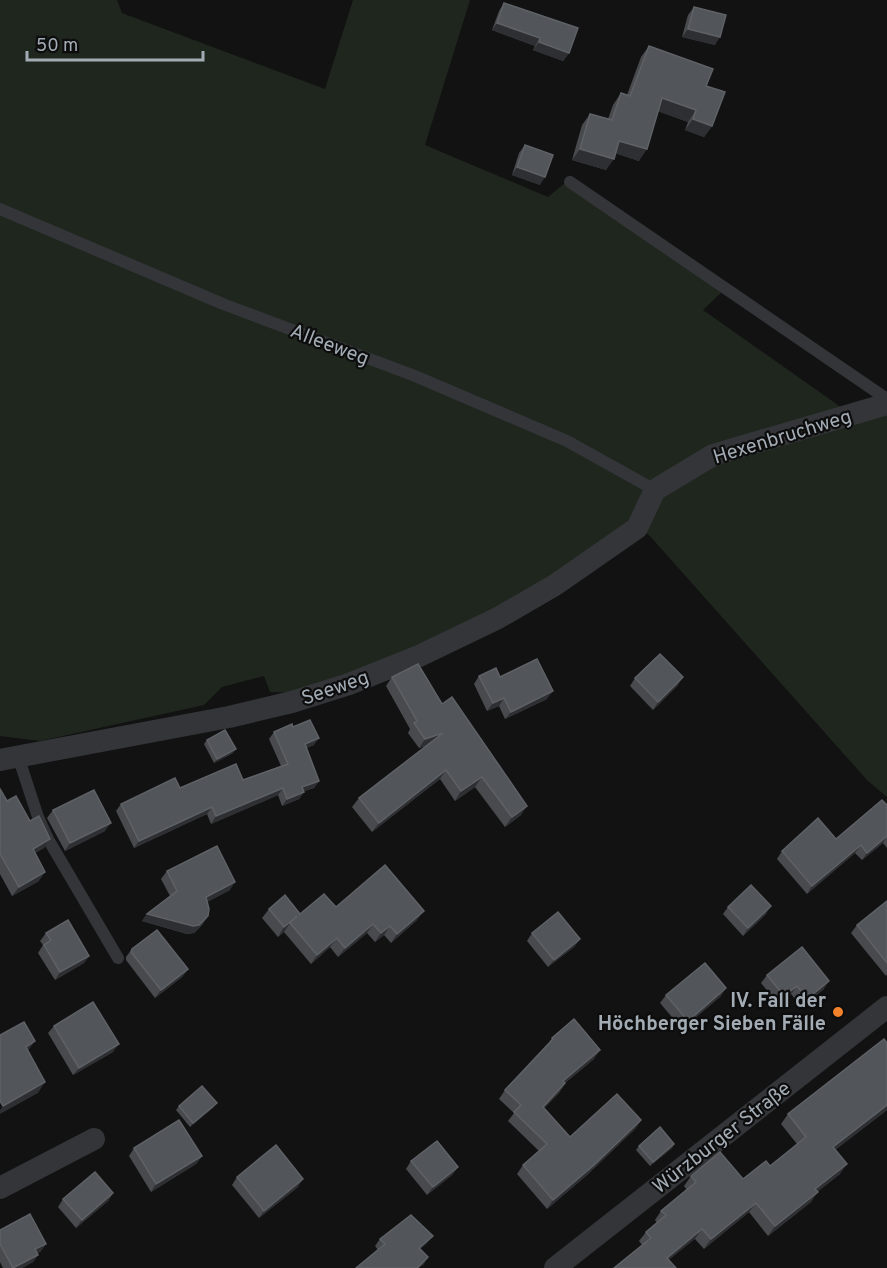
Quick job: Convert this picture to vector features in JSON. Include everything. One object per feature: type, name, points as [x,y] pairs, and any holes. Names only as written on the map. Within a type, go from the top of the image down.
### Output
[{"type":"street","name":"Hexenbruchweg","points":[[655,490],[713,455],[887,404]]},
{"type":"street","name":"Seeweg","points":[[6,756],[229,717],[292,702],[349,684],[419,656],[498,618],[555,585],[637,528],[655,490]]},
{"type":"street","name":"Würzburger Straße","points":[[555,1268],[887,1007]]},
{"type":"street","points":[[0,1188],[94,1139]]},
{"type":"lane","points":[[570,182],[887,399]]},
{"type":"lane","name":"Alleeweg","points":[[0,209],[223,304],[415,376],[567,441],[655,490]]},
{"type":"lane","points":[[6,756],[45,831],[118,958]]},
{"type":"shaded area","points":[[0,0],[117,0],[122,13],[325,89],[353,0],[470,0],[425,145],[548,197],[565,183],[723,291],[703,310],[855,417],[887,411],[887,797],[867,780],[649,535],[633,523],[556,578],[410,653],[301,693],[270,692],[264,676],[222,687],[204,705],[40,741],[0,736]]},
{"type":"building","points":[[504,3],[578,28],[569,53],[539,42],[540,38],[497,23]]},
{"type":"building","points":[[694,7],[726,15],[720,37],[688,29]]},
{"type":"building","points":[[649,46],[713,69],[706,86],[725,92],[712,126],[693,119],[696,110],[662,98],[647,149],[619,141],[614,159],[580,149],[590,114],[612,120],[621,93],[630,96]]},
{"type":"building","points":[[525,145],[553,155],[545,177],[517,167]]},
{"type":"building","points":[[660,654],[683,677],[658,702],[635,678]]},
{"type":"building","points":[[537,659],[553,691],[511,712],[504,698],[493,703],[479,676],[496,668],[500,677]]},
{"type":"building","points":[[418,664],[442,704],[452,697],[527,806],[512,817],[482,777],[461,791],[446,770],[379,823],[359,798],[443,733],[425,739],[414,723],[417,721],[392,677]]},
{"type":"building","points":[[310,720],[319,738],[305,744],[319,781],[302,787],[304,792],[287,799],[283,788],[216,816],[212,807],[139,841],[121,804],[175,778],[180,788],[236,764],[243,780],[288,764],[274,732],[292,724],[293,727]]},
{"type":"building","points":[[225,730],[236,749],[217,759],[207,740]]},
{"type":"building","points":[[0,789],[7,801],[16,796],[30,821],[39,816],[50,839],[33,849],[45,872],[19,887],[0,854]]},
{"type":"building","points":[[94,790],[111,823],[70,843],[53,810]]},
{"type":"building","points":[[882,800],[887,805],[887,836],[867,853],[861,845],[812,886],[782,851],[818,818],[836,839]]},
{"type":"building","points":[[217,846],[235,882],[206,897],[208,916],[199,925],[193,926],[147,914],[177,891],[167,871]]},
{"type":"building","points":[[385,865],[424,911],[397,934],[390,926],[381,933],[373,924],[345,948],[337,938],[317,955],[290,923],[297,916],[284,927],[269,909],[285,895],[300,914],[324,894],[336,907]]},
{"type":"building","points":[[751,885],[771,906],[748,928],[728,907]]},
{"type":"building","points":[[887,901],[887,963],[857,925]]},
{"type":"building","points":[[558,912],[580,939],[554,960],[532,933]]},
{"type":"building","points":[[68,920],[89,956],[60,972],[44,945],[51,940],[46,933]]},
{"type":"building","points":[[157,930],[188,969],[161,990],[131,952]]},
{"type":"building","points":[[802,947],[829,981],[807,999],[797,986],[784,996],[767,975]]},
{"type":"building","points":[[705,963],[726,988],[688,1021],[666,995]]},
{"type":"building","points":[[93,1002],[119,1044],[79,1068],[54,1026]]},
{"type":"building","points":[[574,1019],[600,1050],[563,1081],[565,1083],[543,1107],[570,1137],[617,1094],[641,1120],[553,1200],[523,1165],[547,1144],[514,1112],[521,1105],[505,1090],[552,1038]]},
{"type":"building","points":[[24,1022],[35,1041],[26,1047],[45,1082],[3,1106],[0,1101],[0,1035]]},
{"type":"building","points":[[884,1039],[887,1043],[887,1105],[833,1147],[847,1164],[815,1189],[818,1192],[775,1226],[756,1203],[711,1239],[702,1229],[667,1258],[676,1268],[614,1268],[651,1238],[646,1232],[666,1215],[661,1211],[696,1182],[691,1176],[720,1152],[743,1179],[766,1161],[770,1166],[806,1137],[788,1114]]},
{"type":"building","points":[[202,1086],[217,1103],[193,1123],[179,1106]]},
{"type":"building","points":[[179,1120],[202,1156],[156,1184],[134,1148]]},
{"type":"building","points":[[660,1127],[674,1144],[653,1162],[639,1146]]},
{"type":"building","points":[[437,1141],[458,1167],[433,1187],[411,1161]]},
{"type":"building","points":[[276,1145],[303,1179],[264,1211],[237,1177]]},
{"type":"building","points":[[95,1172],[113,1193],[82,1220],[63,1199]]},
{"type":"building","points":[[30,1214],[46,1244],[35,1249],[38,1255],[13,1268],[0,1244],[0,1230]]},
{"type":"building","points":[[411,1215],[433,1236],[419,1248],[428,1257],[417,1268],[356,1268],[385,1244],[380,1239]]},
{"type":"place","name":"IV. Fall der Höchberger Sieben Fälle","points":[[838,1012]]}]
